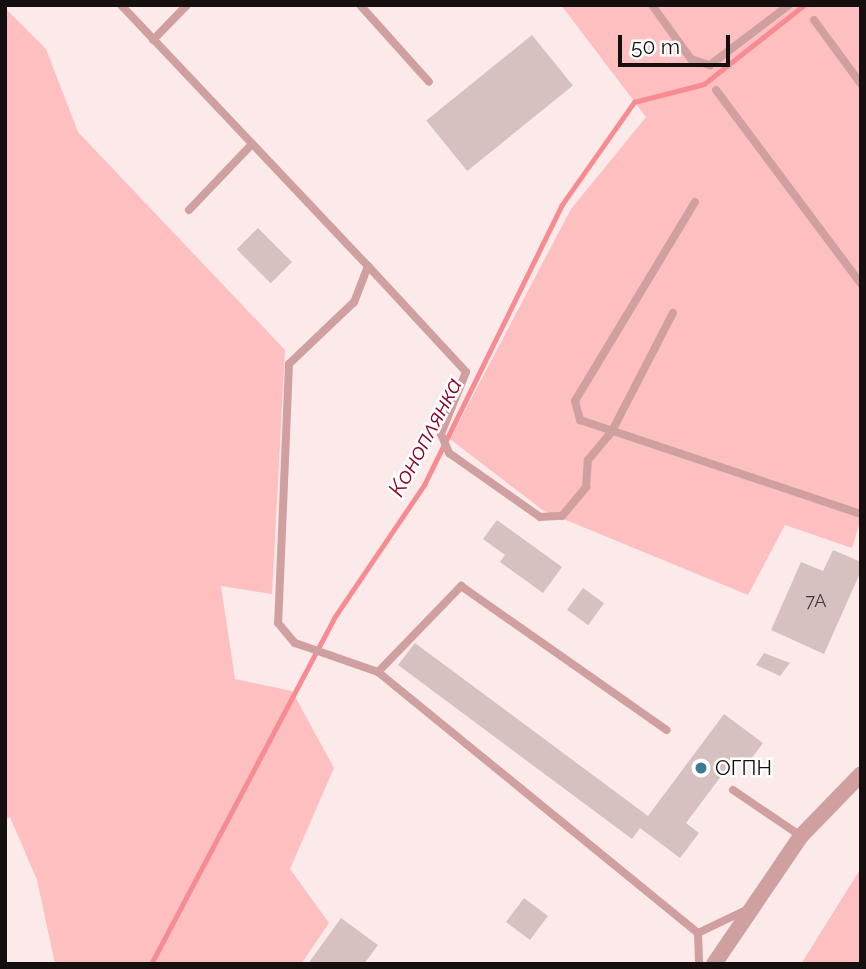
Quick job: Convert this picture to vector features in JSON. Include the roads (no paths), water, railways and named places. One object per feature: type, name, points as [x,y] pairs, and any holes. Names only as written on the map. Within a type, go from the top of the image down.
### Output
[{"type":"street","points":[[713,964],[801,836],[861,774]]},
{"type":"lane","points":[[121,5],[466,372],[440,434],[449,453],[540,517],[562,516],[586,487],[588,460],[611,433],[673,313]]},
{"type":"lane","points":[[153,40],[187,5]]},
{"type":"lane","points":[[360,5],[429,82]]},
{"type":"lane","points":[[652,5],[691,60],[710,65],[789,5]]},
{"type":"lane","points":[[814,20],[861,84]]},
{"type":"lane","points":[[716,90],[861,284]]},
{"type":"lane","points":[[189,211],[252,144]]},
{"type":"lane","points":[[695,202],[575,401],[580,420],[611,433],[861,514]]},
{"type":"lane","points":[[368,266],[354,302],[289,363],[278,623],[295,643],[378,672],[698,933],[699,964]]},
{"type":"lane","points":[[378,672],[461,586],[667,730]]},
{"type":"lane","points":[[733,790],[801,836]]},
{"type":"lane","points":[[698,933],[750,908]]},
{"type":"waterway","name":"Коноплянка","points":[[151,964],[334,618],[424,485],[561,206],[634,102],[704,84],[804,5]]},
{"type":"place","name":"ОГПН","points":[[701,768]]}]
